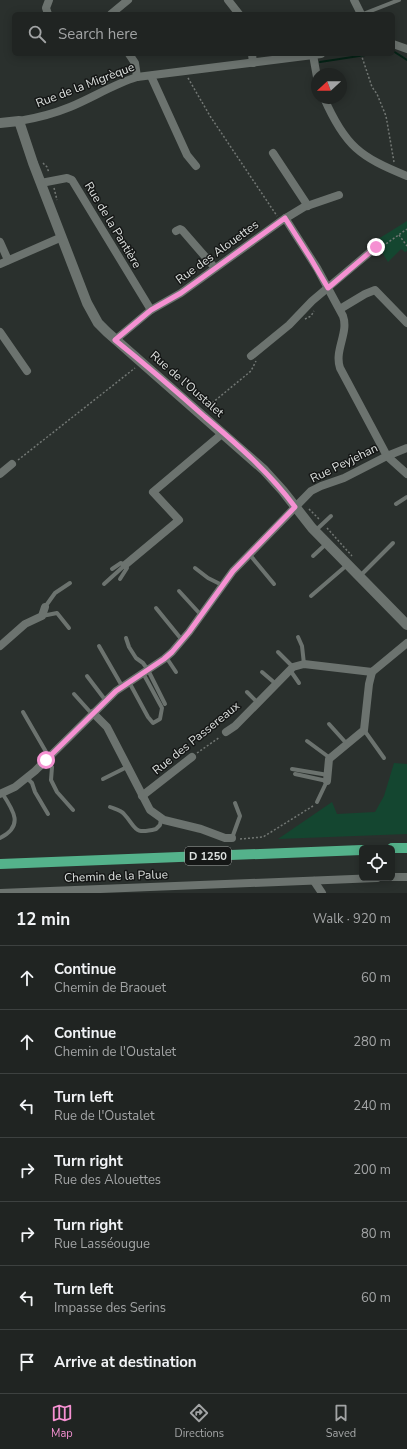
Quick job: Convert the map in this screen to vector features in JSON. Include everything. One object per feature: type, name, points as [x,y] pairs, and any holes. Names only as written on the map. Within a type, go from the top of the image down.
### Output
[{"type":"main road","points":[[395,848],[407,848]]},
{"type":"main road","name":"D 1250","points":[[0,864],[359,850]]},
{"type":"street","points":[[47,12],[46,8],[49,0]]},
{"type":"street","points":[[113,12],[128,0]]},
{"type":"street","points":[[228,0],[237,12]]},
{"type":"street","points":[[354,0],[361,12]]},
{"type":"street","points":[[395,45],[407,49]]},
{"type":"street","points":[[130,56],[135,63],[137,77]]},
{"type":"street","points":[[252,56],[253,63]]},
{"type":"street","name":"Rue de la Migrèque","points":[[0,123],[19,121],[55,112],[137,77],[303,56]]},
{"type":"street","points":[[317,56],[317,68]]},
{"type":"street","points":[[151,76],[187,155],[196,166]]},
{"type":"street","points":[[327,104],[338,127],[353,146],[369,158],[407,176]]},
{"type":"street","name":"Rue de l'Oustalet","points":[[19,121],[41,183],[93,316],[102,328],[264,470],[315,531],[407,625]]},
{"type":"street","points":[[273,153],[308,206]]},
{"type":"street","name":"Rue de la Pantière","points":[[41,183],[67,178],[72,180],[151,310]]},
{"type":"street","name":"Rue des Alouettes","points":[[115,340],[151,310],[181,293],[283,220],[308,206],[339,195]]},
{"type":"street","points":[[283,220],[311,259],[345,320],[338,353],[339,365],[387,456],[407,474]]},
{"type":"street","points":[[176,231],[180,229],[182,230],[214,268]]},
{"type":"street","points":[[0,242],[4,262],[62,237]]},
{"type":"street","points":[[252,355],[289,324],[309,304],[380,246]]},
{"type":"street","points":[[340,309],[376,290],[407,323]]},
{"type":"street","points":[[0,332],[27,371]]},
{"type":"street","points":[[125,565],[179,520],[153,492],[223,433]]},
{"type":"street","name":"Rue Peyjehan","points":[[1,794],[27,778],[93,713],[126,684],[166,657],[182,640],[233,571],[295,507],[316,488],[344,478],[387,456],[407,448]]},
{"type":"street","points":[[0,474],[12,464]]},
{"type":"street","points":[[0,646],[25,624],[42,616],[45,607]]},
{"type":"street","points":[[327,778],[330,758],[364,730],[369,684],[372,672],[407,642]]},
{"type":"street","name":"Rue des Passereaux","points":[[226,732],[235,726],[292,668],[304,664],[372,672]]},
{"type":"street","points":[[93,713],[107,727],[150,810],[161,819],[201,829],[225,838],[232,838]]},
{"type":"street","name":"Rue des Passereaux","points":[[142,796],[192,757]]},
{"type":"street","points":[[395,877],[407,877]]},
{"type":"street","name":"Chemin de la Palue","points":[[0,893],[134,891],[359,879]]},
{"type":"street","points":[[314,881],[322,893]]},
{"type":"lane","points":[[367,12],[399,0]]},
{"type":"lane","points":[[396,504],[407,497]]},
{"type":"lane","points":[[315,531],[331,516]]},
{"type":"lane","points":[[313,556],[327,543]]},
{"type":"lane","points":[[360,576],[393,543]]},
{"type":"lane","points":[[250,555],[274,584]]},
{"type":"lane","points":[[112,569],[120,563],[125,565]]},
{"type":"lane","points":[[311,596],[348,564]]},
{"type":"lane","points":[[120,579],[126,568],[125,565]]},
{"type":"lane","points":[[104,584],[125,565]]},
{"type":"lane","points":[[195,568],[222,586]]},
{"type":"lane","points":[[45,607],[55,593],[70,583]]},
{"type":"lane","points":[[179,591],[201,615]]},
{"type":"lane","points":[[156,608],[182,640]]},
{"type":"lane","points":[[42,616],[57,613],[69,628]]},
{"type":"lane","points":[[298,637],[302,646],[304,664]]},
{"type":"lane","points":[[99,646],[153,723],[160,719],[162,708],[143,663],[136,658],[129,647],[126,638]]},
{"type":"lane","points":[[278,652],[292,668],[299,683]]},
{"type":"lane","points":[[166,657],[176,672]]},
{"type":"lane","points":[[146,671],[165,704]]},
{"type":"lane","points":[[262,672],[276,684]]},
{"type":"lane","points":[[87,676],[106,701]]},
{"type":"lane","points":[[247,692],[258,703]]},
{"type":"lane","points":[[74,694],[93,713]]},
{"type":"lane","points":[[23,712],[52,767],[51,780],[57,792],[73,810]]},
{"type":"lane","points":[[329,724],[347,744]]},
{"type":"lane","points":[[364,730],[384,758]]},
{"type":"lane","points":[[307,741],[330,758]]},
{"type":"lane","points":[[103,779],[127,767]]},
{"type":"lane","points":[[292,769],[327,778]]},
{"type":"lane","points":[[295,774],[327,778]]},
{"type":"lane","points":[[27,778],[32,783],[35,792],[48,814]]},
{"type":"lane","points":[[317,802],[327,778]]},
{"type":"lane","points":[[0,838],[10,832],[16,819],[13,809],[1,794]]},
{"type":"lane","points":[[232,838],[240,816],[235,803]]},
{"type":"lane","points":[[110,807],[124,813],[133,827],[139,830],[156,829],[160,825],[161,819]]},
{"type":"path","points":[[362,56],[372,87],[377,94],[386,116],[394,164]]},
{"type":"path","points":[[183,71],[210,116],[283,220]]},
{"type":"path","points":[[380,246],[407,229]]},
{"type":"path","points":[[399,235],[407,246]]},
{"type":"path","points":[[203,411],[251,371],[256,361],[252,355]]},
{"type":"path","points":[[12,464],[142,362]]},
{"type":"path","name":"Rue des Passereaux","points":[[192,757],[226,732]]},
{"type":"path","points":[[232,838],[263,837],[306,811],[317,802]]},
{"type":"green space","points":[[407,221],[407,251],[405,252],[401,249],[388,262],[375,241]]},
{"type":"green space","points":[[394,763],[407,764],[407,834],[278,839],[332,802],[337,814],[375,812],[384,796]]},
{"type":"waterway","points":[[395,52],[407,60]]},
{"type":"waterway","points":[[320,62],[359,56]]},
{"type":"route","points":[[46,760],[116,691],[172,652],[189,632],[233,571],[295,507],[264,470],[115,340],[142,316],[181,293],[285,218],[328,288],[376,247]]}]
